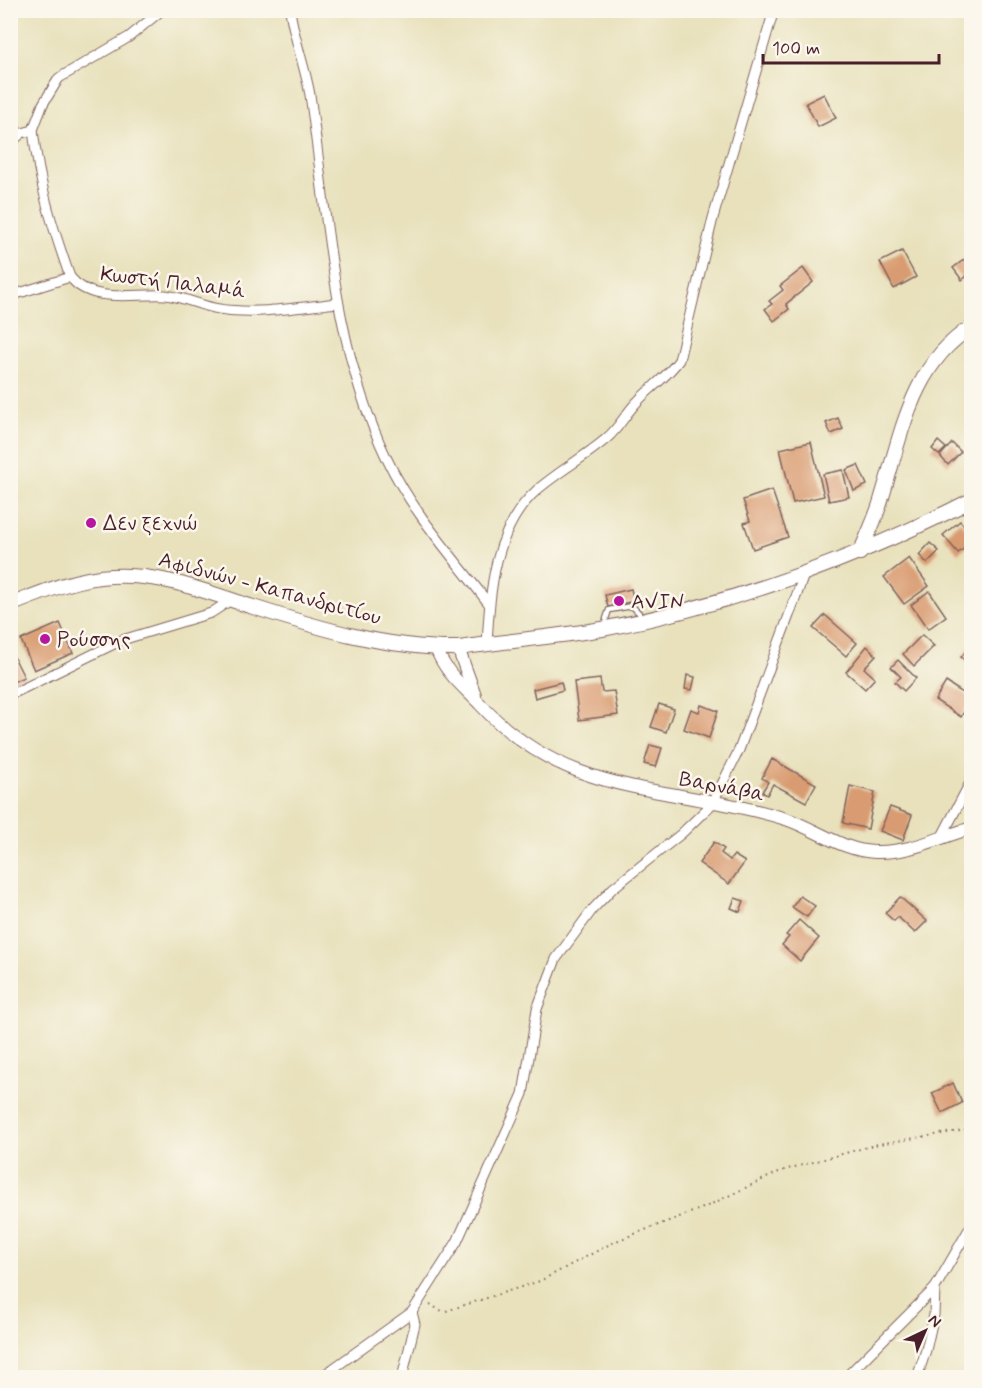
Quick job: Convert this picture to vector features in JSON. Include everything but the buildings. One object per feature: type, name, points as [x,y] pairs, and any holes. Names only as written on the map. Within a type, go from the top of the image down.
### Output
[{"type":"main road","points":[[860,553],[882,500],[908,412],[920,384],[938,356],[972,327]]},
{"type":"main road","name":"Αφιδνών - Καπανδριτίου","points":[[10,604],[82,580],[125,576],[182,583],[340,633],[436,648],[458,648],[614,626],[664,615],[804,575],[884,544],[972,500]]},
{"type":"street","points":[[70,277],[47,213],[33,130],[43,104],[59,78],[129,37],[162,10]]},
{"type":"street","points":[[291,10],[309,92],[329,254],[338,303],[371,424],[388,462],[435,535],[489,604]]},
{"type":"street","points":[[487,644],[489,604],[504,539],[525,502],[573,461],[609,436],[638,400],[670,373],[679,360],[713,218],[774,10]]},
{"type":"street","points":[[10,143],[21,133],[33,130]]},
{"type":"street","name":"Κωστή Παλαμά","points":[[10,296],[70,277],[78,287],[93,292],[123,297],[166,295],[220,309],[284,308],[338,303]]},
{"type":"street","points":[[320,1377],[412,1312],[458,1242],[523,1094],[537,1009],[556,959],[592,910],[613,888],[681,834],[712,804],[739,750],[804,575]]},
{"type":"street","points":[[10,695],[122,640],[211,613],[231,600]]},
{"type":"street","name":"Βαρνάβα","points":[[436,648],[446,669],[494,719],[523,742],[562,764],[627,787],[787,820],[846,846],[872,852],[900,851],[972,828]]},
{"type":"street","name":"Βαρνάβα","points":[[458,648],[465,672],[480,704]]},
{"type":"street","points":[[941,838],[952,813],[972,779]]},
{"type":"street","points":[[845,1377],[935,1288],[972,1224]]},
{"type":"street","points":[[917,1377],[934,1315],[935,1288]]},
{"type":"street","points":[[402,1377],[415,1324],[412,1312]]},
{"type":"lane","points":[[606,619],[609,610],[632,606],[639,613]]},
{"type":"path","points":[[423,1298],[439,1310],[454,1309],[540,1281],[616,1241],[703,1208],[781,1171],[878,1144],[972,1129]]},
{"type":"place","name":"Δεν ξεχνώ","points":[[91,523]]},
{"type":"place","name":"AVIN","points":[[619,601]]},
{"type":"place","name":"Ρούσσης","points":[[45,639]]}]
